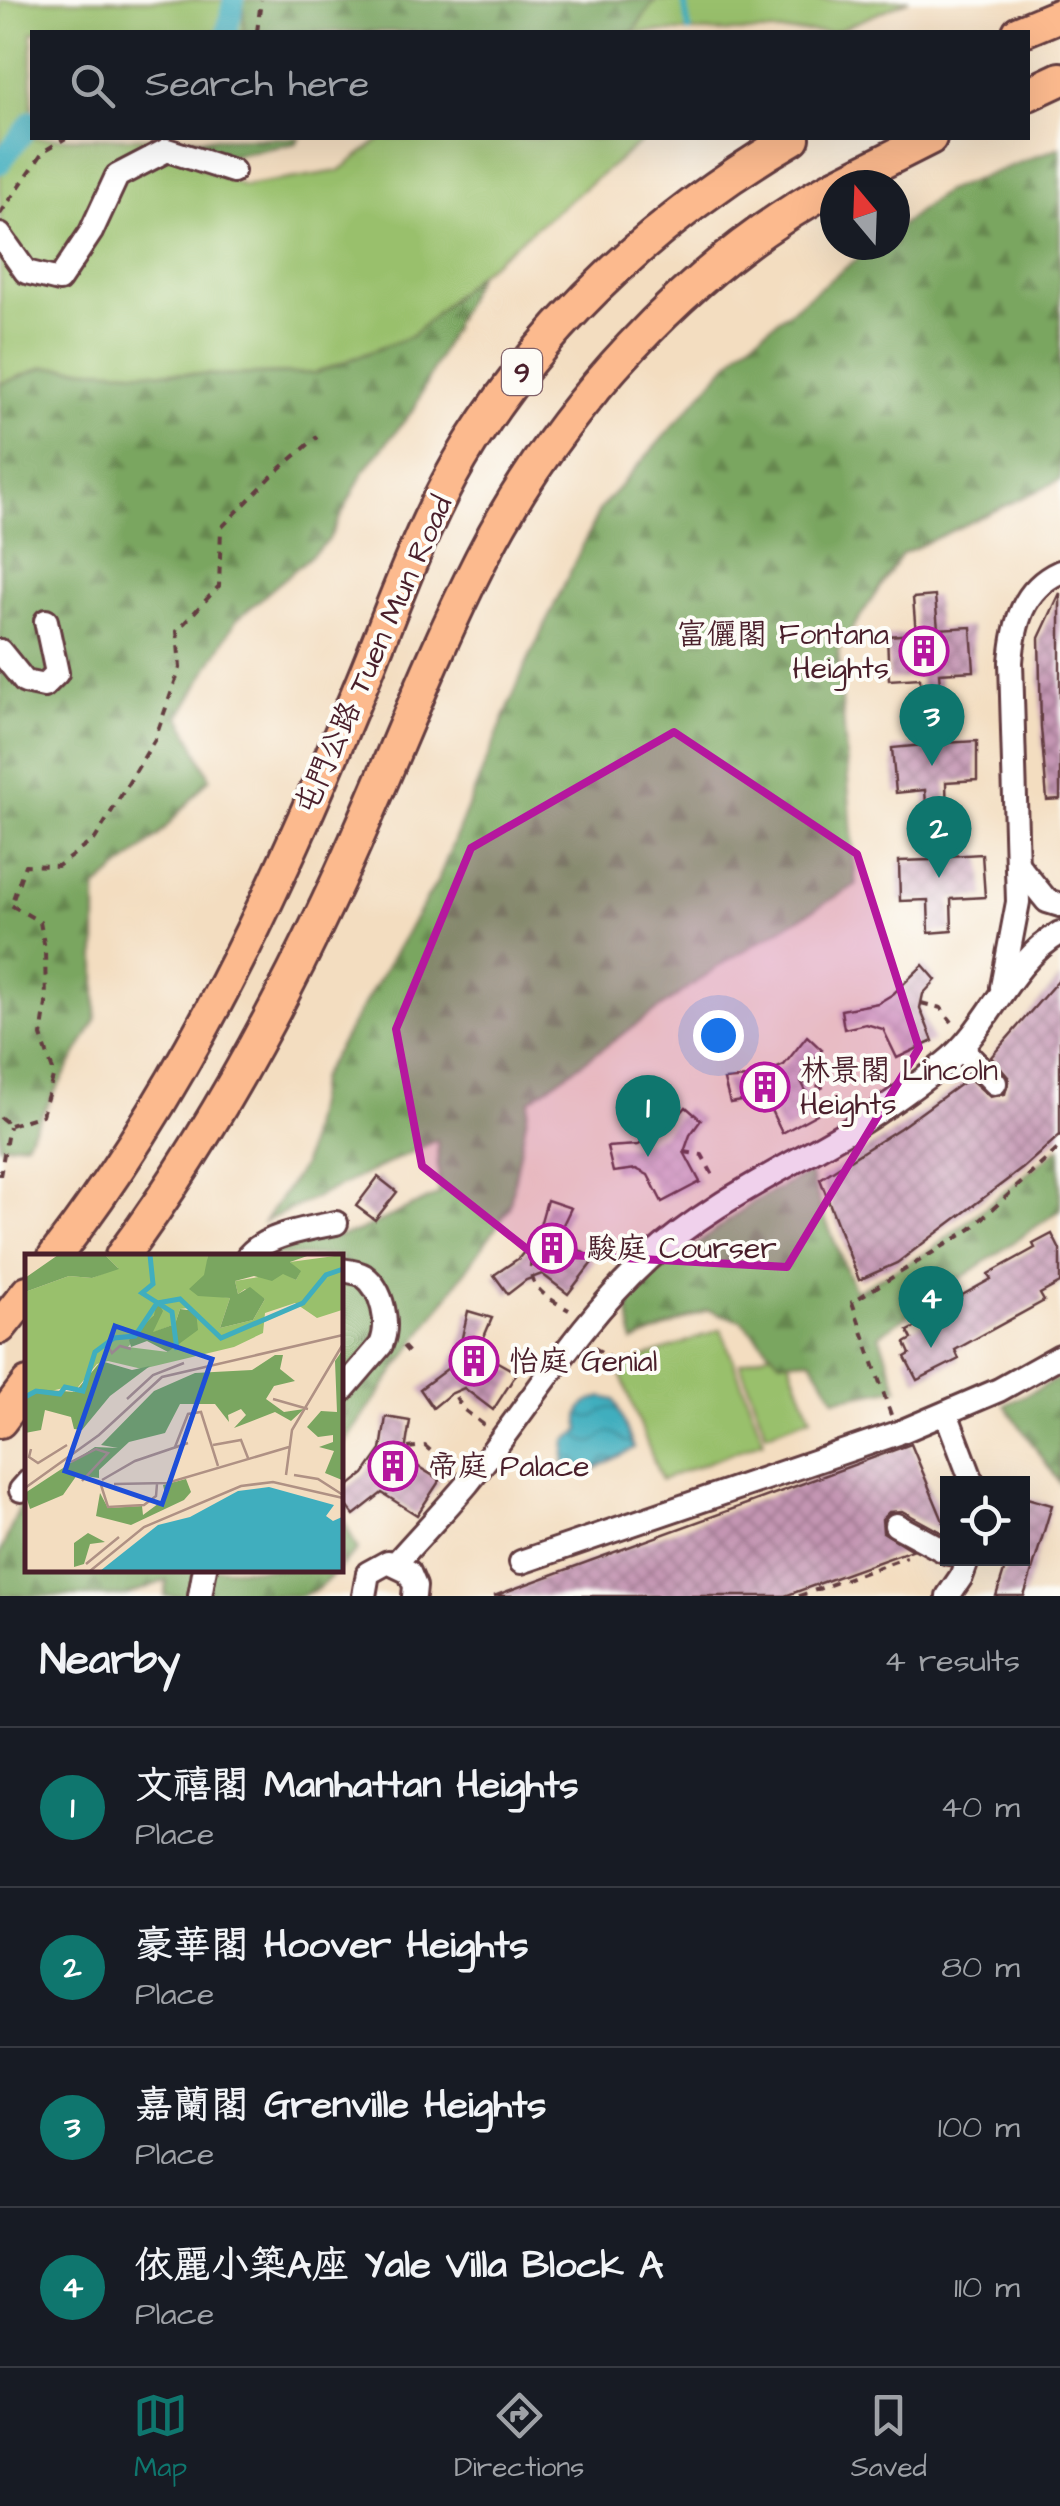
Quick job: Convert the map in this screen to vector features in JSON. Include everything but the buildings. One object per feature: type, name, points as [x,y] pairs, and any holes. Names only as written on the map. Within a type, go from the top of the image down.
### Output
[{"type":"highway","points":[[1024,30],[1060,15]]},
{"type":"highway","points":[[1030,93],[1060,79]]},
{"type":"highway","name":"屯門公路 Tuen Mun Road","points":[[56,1254],[136,1140],[216,1006],[359,691],[410,558],[483,424],[575,308],[617,267],[707,194],[790,140]]},
{"type":"highway","name":"屯門公路 Tuen Mun Road","points":[[866,170],[926,140]]},
{"type":"highway","name":"屯門公路 Tuen Mun Road","points":[[123,1254],[209,1129],[277,1005],[328,903],[480,560],[538,463],[637,342],[709,274],[797,206],[820,194]]},
{"type":"highway","points":[[0,1327],[25,1296]]},
{"type":"highway","points":[[0,1421],[25,1388]]},
{"type":"lane","points":[[0,235],[26,272],[58,280],[91,232],[117,176],[167,150],[233,170]]},
{"type":"lane","points":[[1002,991],[1018,902],[1011,662],[1014,626],[1027,598],[1060,572]]},
{"type":"lane","points":[[0,651],[25,682],[44,686],[57,673],[46,621]]},
{"type":"lane","points":[[1016,862],[1047,901],[1060,905]]},
{"type":"lane","points":[[364,1596],[368,1573],[380,1564],[396,1563],[467,1483],[540,1384],[646,1261],[697,1219],[843,1134],[961,1042],[986,1018],[1002,991],[1045,942],[1060,933]]},
{"type":"lane","points":[[961,1042],[994,1083]]},
{"type":"lane","points":[[250,1254],[266,1243],[336,1223]]},
{"type":"lane","points":[[342,1270],[361,1274],[378,1291],[385,1335],[342,1391]]},
{"type":"lane","points":[[522,1562],[548,1563],[898,1433],[1000,1390],[1060,1356]]},
{"type":"lane","points":[[946,1414],[970,1476]]},
{"type":"lane","points":[[896,1524],[940,1547]]},
{"type":"lane","points":[[396,1563],[413,1578],[414,1596]]},
{"type":"lane","points":[[948,1596],[957,1566]]},
{"type":"lane","points":[[200,1596],[205,1571]]},
{"type":"path","points":[[258,30],[261,0]]},
{"type":"path","points":[[0,214],[44,151],[63,140]]},
{"type":"path","points":[[10,1125],[42,1115],[54,1074],[41,1036],[46,1004],[40,922],[11,904],[25,865],[58,866],[95,839],[156,740],[180,668],[177,631],[218,586],[222,528],[274,473],[317,437]]},
{"type":"path","points":[[921,1003],[940,1008],[961,1042]]},
{"type":"path","points":[[801,1081],[820,1086],[839,1120]]},
{"type":"path","points":[[0,1117],[10,1125]]},
{"type":"path","points":[[0,1176],[10,1125]]},
{"type":"path","points":[[898,1433],[852,1302],[971,1230],[1060,1148]]},
{"type":"path","points":[[684,1152],[702,1155],[721,1190]]},
{"type":"path","points":[[532,1258],[530,1267],[540,1293],[581,1316]]},
{"type":"path","points":[[456,1397],[463,1408],[492,1432]]},
{"type":"path","points":[[408,1448],[425,1446],[461,1475]]},
{"type":"path","points":[[799,1596],[918,1553]]},
{"type":"highlighted area","points":[[674,732],[857,854],[919,1048],[787,1267],[532,1253],[422,1166],[396,1029],[471,848]]},
{"type":"green space","points":[[0,0],[243,0],[244,30],[30,30],[30,140],[194,140],[201,168],[244,186],[339,171],[379,140],[644,140],[478,274],[412,336],[316,373],[217,375],[45,367],[0,384]]},
{"type":"green space","points":[[243,0],[655,0],[634,30],[244,30]]},
{"type":"green space","points":[[655,0],[909,0],[839,30],[634,30]]},
{"type":"green space","points":[[196,140],[298,140],[296,143],[226,157]]},
{"type":"green space","points":[[1060,147],[1060,480],[902,554],[838,650],[856,885],[725,962],[530,1100],[509,1209],[342,1446],[342,1254],[256,1254],[357,1232],[439,1194],[437,1140],[264,1222],[303,1165],[320,1078],[438,880],[524,669],[600,509],[741,349],[856,260],[910,260],[910,218],[943,192]]},
{"type":"green space","points":[[478,274],[414,409],[364,471],[328,541],[236,620],[180,716],[210,778],[158,836],[96,888],[96,1020],[26,1142],[0,1146],[0,384],[45,367],[217,375],[316,373],[412,336]]},
{"type":"green space","points":[[1060,1147],[1060,1210],[879,1335],[898,1388],[835,1399],[811,1359],[780,1361],[741,1320],[707,1310],[633,1342],[627,1296],[753,1202],[810,1172],[855,1291],[931,1250]]},
{"type":"green space","points":[[721,1329],[764,1441],[661,1480],[618,1367]]},
{"type":"green space","points":[[784,1347],[811,1417],[766,1434],[740,1363]]},
{"type":"green space","points":[[1060,1378],[1060,1483],[1005,1405]]},
{"type":"green space","points":[[25,1494],[25,1571],[337,1571],[318,1589],[300,1596],[164,1596],[167,1580],[125,1596],[0,1596],[0,1554]]},
{"type":"green space","points":[[342,1517],[358,1550],[342,1565]]},
{"type":"water","points":[[603,1397],[615,1400],[634,1448],[582,1476],[564,1462],[566,1440],[580,1431],[582,1408]]},
{"type":"waterway","points":[[227,30],[234,0]]},
{"type":"waterway","points":[[684,0],[689,30]]},
{"type":"waterway","points":[[0,163],[30,124]]},
{"type":"place","name":"富儷閣 Fontana Heights","points":[[924,651]]},
{"type":"place","name":"嘉蘭閣 Grenville Heights","points":[[932,766]]},
{"type":"place","name":"豪華閣 Hoover Heights","points":[[939,878]]},
{"type":"place","name":"林景閣 Lincoln Heights","points":[[765,1087]]},
{"type":"place","name":"文禧閣 Manhattan Heights","points":[[648,1157]]},
{"type":"place","name":"駿庭 Courser","points":[[552,1248]]},
{"type":"place","name":"依麗小築A座 Yale Villa Block A","points":[[931,1348]]},
{"type":"place","name":"怡庭 Genial","points":[[474,1361]]},
{"type":"place","name":"帝庭 Palace","points":[[393,1466]]}]
